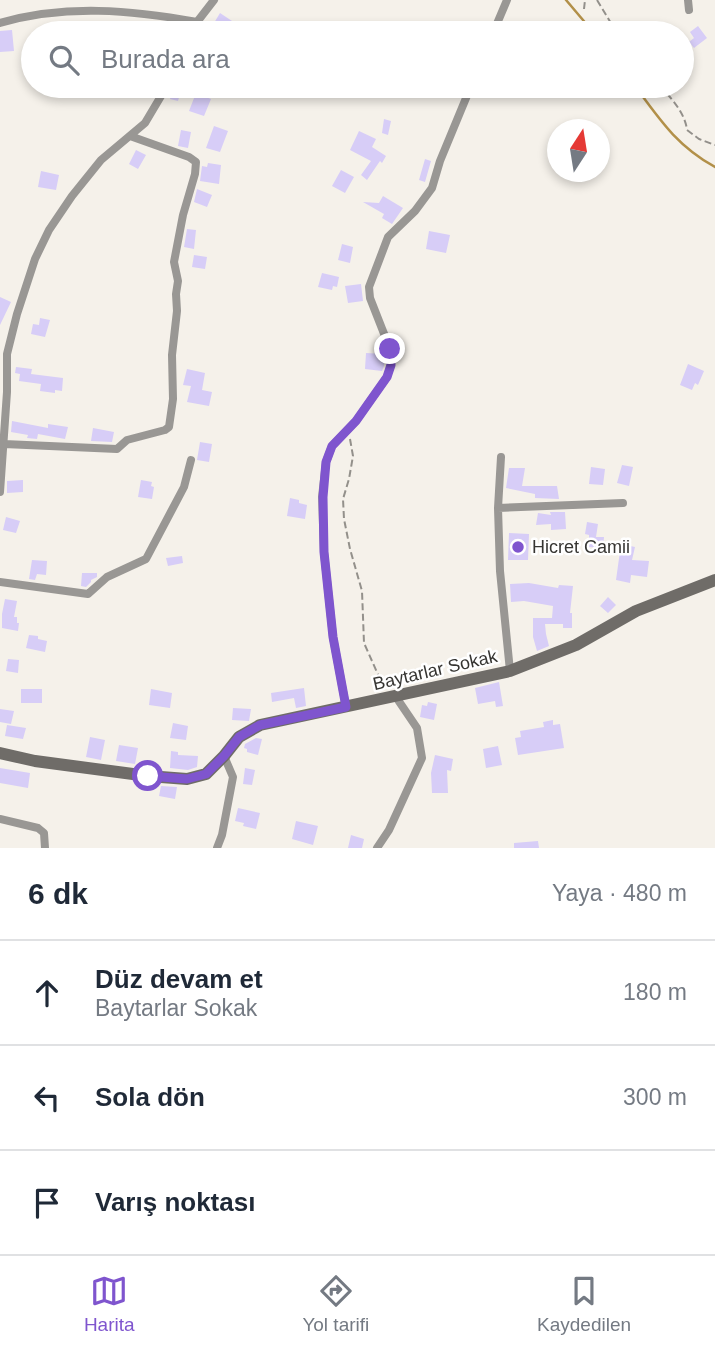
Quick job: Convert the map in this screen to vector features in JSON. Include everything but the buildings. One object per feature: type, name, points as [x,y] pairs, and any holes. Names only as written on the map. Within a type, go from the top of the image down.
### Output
[{"type":"street","points":[[108,0],[111,11]]},
{"type":"street","points":[[198,21],[214,0]]},
{"type":"street","points":[[498,21],[507,0]]},
{"type":"street","points":[[0,23],[49,12],[84,10],[189,21]]},
{"type":"street","points":[[0,492],[7,354],[35,259],[49,230],[72,196],[102,160],[145,122],[160,98]]},
{"type":"street","points":[[346,707],[333,637],[324,552],[323,497],[326,462],[332,446],[356,421],[387,377],[391,365],[390,349],[369,298],[369,288],[388,237],[415,211],[432,188],[466,98]]},
{"type":"street","points":[[4,444],[117,449],[127,440],[165,430],[169,426],[173,399],[172,355],[178,281],[174,262],[196,162],[130,136]]},
{"type":"street","points":[[501,457],[498,508],[500,571],[510,671]]},
{"type":"street","points":[[0,582],[88,594],[107,577],[146,559],[184,487],[191,460]]},
{"type":"street","points":[[498,508],[624,503]]},
{"type":"street","name":"Baytarlar Sokak","points":[[0,753],[35,761],[187,779],[206,774],[239,737],[260,725],[510,671],[576,645],[636,611],[715,580]]},
{"type":"street","points":[[377,848],[389,830],[422,758],[417,728],[392,698]]},
{"type":"street","points":[[217,848],[233,776],[224,756]]},
{"type":"street","points":[[0,819],[38,828],[44,833],[45,848]]},
{"type":"path","points":[[584,0],[584,9]]},
{"type":"path","points":[[597,0],[610,21]]},
{"type":"path","points":[[671,98],[686,120],[687,130],[699,139],[715,145]]},
{"type":"path","points":[[346,431],[353,456],[343,499],[344,519],[362,591],[364,643],[392,698]]},
{"type":"waterway","points":[[566,0],[584,21]]},
{"type":"waterway","points":[[644,98],[680,141],[715,167]]},
{"type":"place","name":"Hicret Camii","points":[[518,547]]},
{"type":"route","points":[[148,776],[187,779],[206,774],[239,737],[260,725],[346,707],[333,637],[324,552],[323,497],[326,462],[332,446],[356,421],[387,377],[391,365],[390,349]]}]
